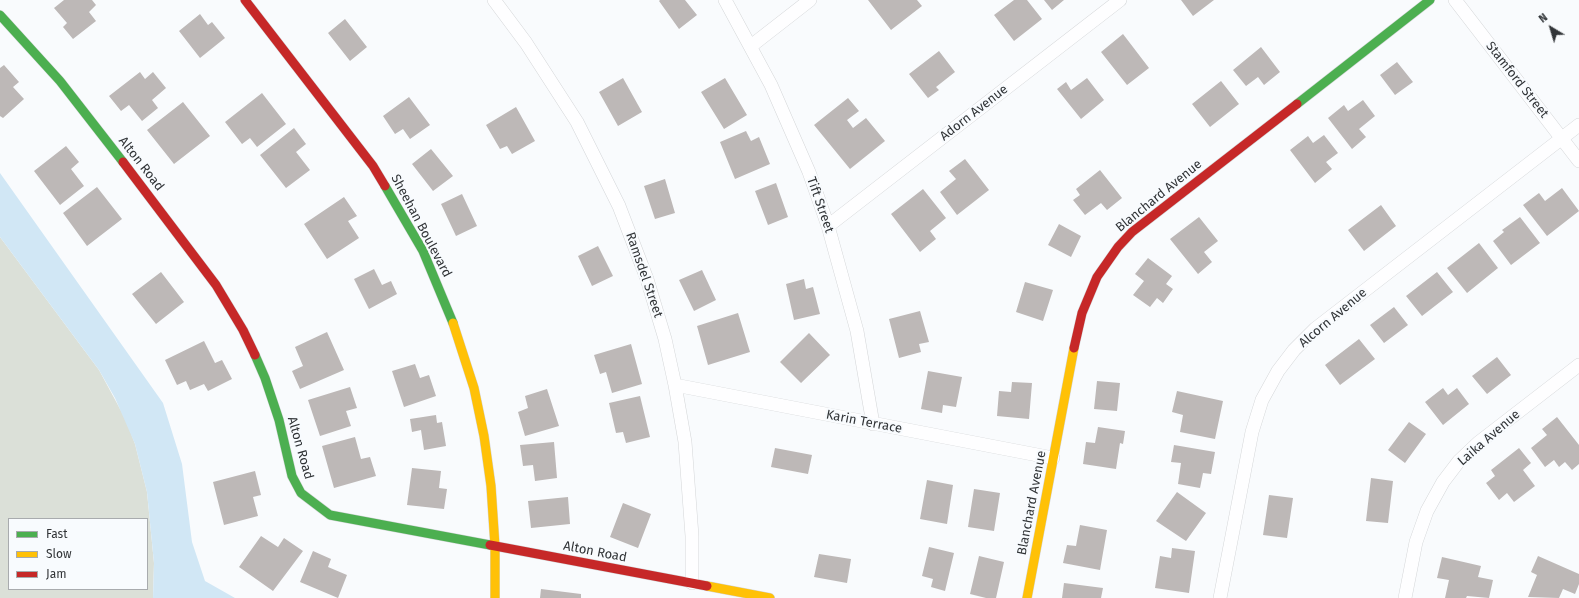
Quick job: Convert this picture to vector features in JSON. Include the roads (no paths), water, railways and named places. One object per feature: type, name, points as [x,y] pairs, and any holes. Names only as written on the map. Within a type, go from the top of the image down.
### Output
[{"type":"street","name":"Sheehan Boulevard","points":[[245,0],[373,166],[423,251],[448,308],[474,388],[484,436],[491,486],[496,546],[495,598]]},
{"type":"street","name":"Ramsdel Street","points":[[494,0],[552,82],[577,122],[622,213],[647,279],[665,339],[685,442],[689,489],[692,583]]},
{"type":"street","name":"Tift Street","points":[[725,0],[751,46],[795,137],[828,226],[857,331],[873,424]]},
{"type":"street","points":[[751,46],[810,0]]},
{"type":"street","name":"Adorn Avenue","points":[[828,226],[1120,0]]},
{"type":"street","name":"Blanchard Avenue","points":[[1027,598],[1082,313],[1098,277],[1118,247],[1132,232],[1430,0]]},
{"type":"street","name":"Stamford Street","points":[[1454,0],[1579,161]]},
{"type":"street","name":"Alton Road","points":[[0,15],[60,81],[216,284],[243,330],[265,378],[279,420],[292,476],[301,493],[330,515],[770,598]]},
{"type":"street","name":"Alcorn Avenue","points":[[1220,598],[1252,432],[1262,400],[1278,371],[1294,350],[1315,329],[1579,125]]},
{"type":"street","name":"Laika Avenue","points":[[1405,598],[1416,542],[1427,511],[1443,482],[1459,461],[1478,443],[1579,365]]},
{"type":"street","name":"Karin Terrace","points":[[675,385],[1053,458]]},
{"type":"water","points":[[0,173],[163,403],[182,464],[192,542],[205,581],[235,598],[153,598],[154,563],[147,492],[135,444],[115,398],[99,370],[0,237]]}]
